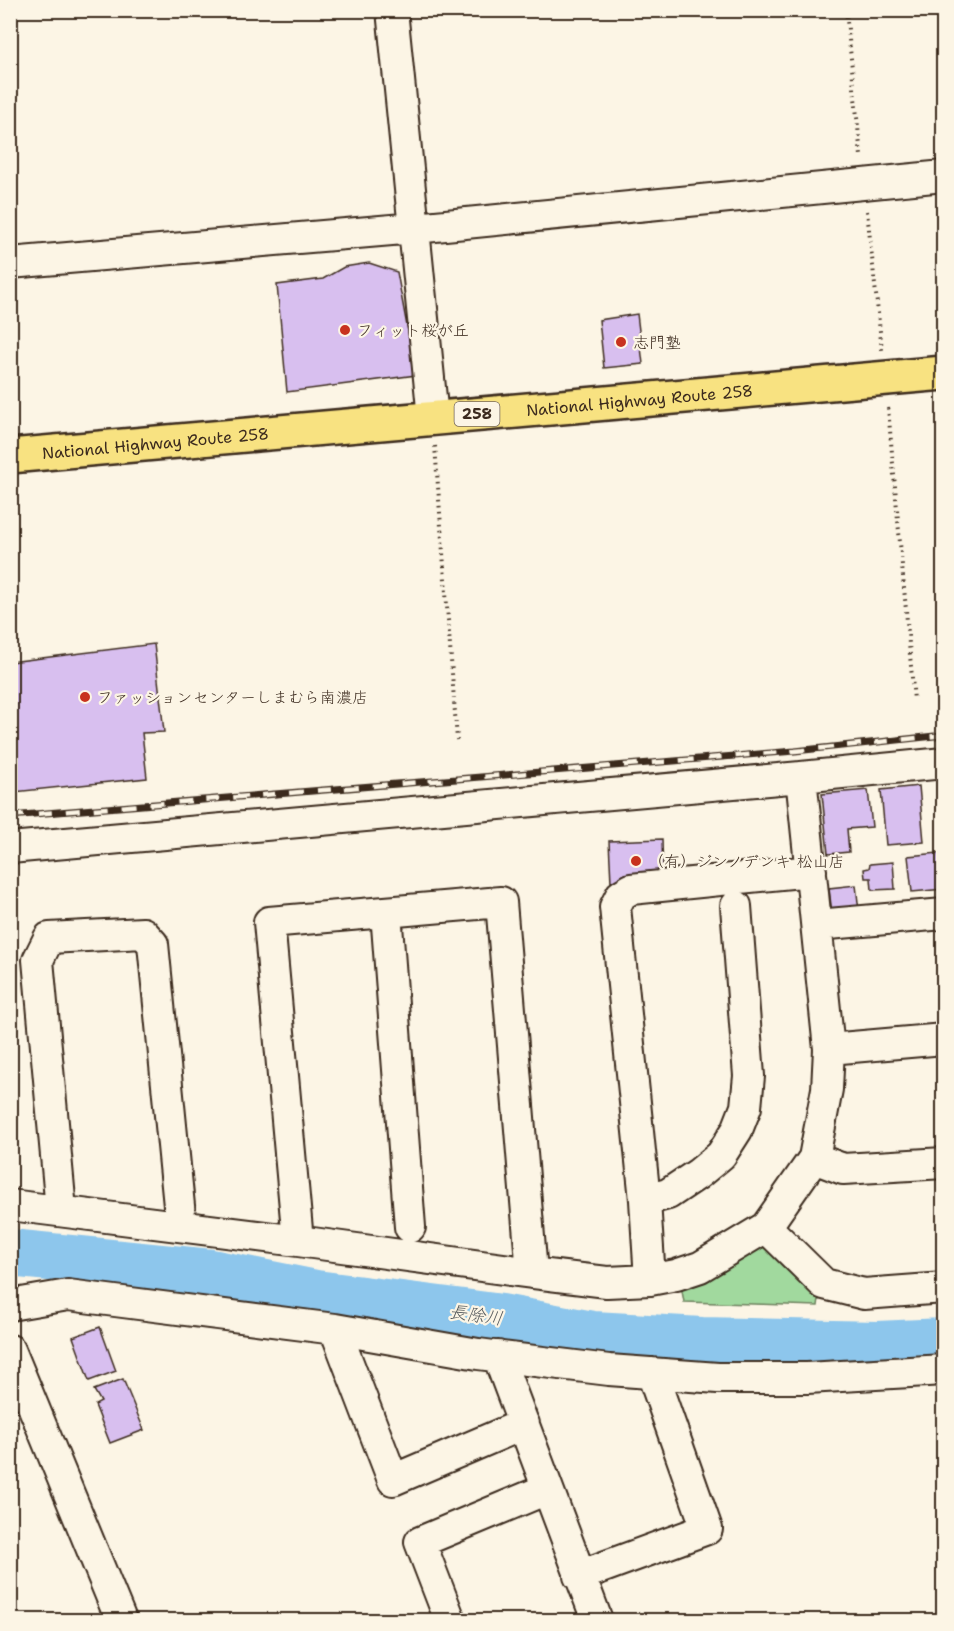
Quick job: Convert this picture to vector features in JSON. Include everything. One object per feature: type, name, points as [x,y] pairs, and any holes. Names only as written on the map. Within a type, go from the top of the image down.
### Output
[{"type":"highway","name":"National Highway Route 258","points":[[10,456],[944,373]]},
{"type":"street","points":[[392,10],[433,418]]},
{"type":"street","points":[[10,263],[414,228],[944,176]]},
{"type":"street","points":[[10,848],[944,763]]},
{"type":"street","points":[[10,1204],[607,1282],[650,1280],[700,1267],[766,1227],[814,1158],[827,1089],[828,1049],[801,777]]},
{"type":"street","points":[[650,1280],[645,1200],[615,907],[621,895],[630,889],[811,871]]},
{"type":"street","points":[[298,1241],[269,922],[501,902],[532,1273]]},
{"type":"street","points":[[645,1200],[668,1194],[721,1155],[737,1130],[746,1107],[749,1076],[736,906]]},
{"type":"street","points":[[386,912],[410,1227]]},
{"type":"street","points":[[817,925],[944,914]]},
{"type":"street","points":[[62,1210],[38,960],[49,938],[143,933],[153,944],[181,1226]]},
{"type":"street","points":[[828,1049],[944,1039]]},
{"type":"street","points":[[814,1158],[843,1170],[944,1163]]},
{"type":"street","points":[[766,1227],[824,1284],[864,1294],[944,1288]]},
{"type":"street","points":[[10,1305],[68,1295],[335,1329],[498,1356],[609,1370],[718,1378],[807,1378],[944,1370]]},
{"type":"street","points":[[335,1329],[393,1480],[524,1424]]},
{"type":"street","points":[[10,1350],[121,1620]]},
{"type":"street","points":[[498,1356],[597,1620]]},
{"type":"street","points":[[579,1576],[707,1529],[652,1373]]},
{"type":"street","points":[[450,1620],[420,1542],[547,1489]]},
{"type":"path","points":[[885,378],[914,700]]},
{"type":"path","points":[[433,418],[457,740]]},
{"type":"green space","points":[[765,1238],[820,1291],[818,1306],[684,1302],[681,1286]]},
{"type":"building","name":"フィット桜が丘","points":[[369,263],[397,272],[416,375],[287,392],[277,285],[323,279],[344,267]]},
{"type":"building","name":"志門塾","points":[[637,314],[643,364],[604,368],[599,320]]},
{"type":"building","name":"ファッションセンターしまむら南濃店","points":[[154,644],[164,732],[142,733],[147,778],[14,792],[10,751],[10,662]]},
{"type":"building","points":[[919,786],[924,842],[886,845],[881,790]]},
{"type":"building","points":[[868,790],[872,827],[847,829],[849,852],[828,854],[822,794]]},
{"type":"building","name":"（有）ジンノデンキ 松山店","points":[[662,839],[663,880],[611,882],[609,841]]},
{"type":"building","points":[[939,853],[944,889],[912,892],[908,856]]},
{"type":"building","points":[[893,862],[895,889],[872,890],[871,878],[865,878],[864,869],[869,868],[870,864]]},
{"type":"building","points":[[856,885],[859,911],[832,914],[829,888]]},
{"type":"building","points":[[100,1327],[116,1371],[89,1381],[73,1337]]},
{"type":"building","points":[[123,1379],[144,1430],[110,1443],[95,1405],[101,1402],[94,1390]]},
{"type":"waterway","name":"長除川","points":[[10,1253],[211,1273],[316,1294],[502,1318],[593,1335],[702,1341],[877,1345],[944,1342]]},
{"type":"railway","points":[[10,816],[795,751],[944,735]]},
{"type":"place","name":"フィット桜が丘","points":[[345,330]]},
{"type":"place","name":"志門塾","points":[[621,342]]},
{"type":"place","name":"ファッションセンターしまむら南濃店","points":[[85,697]]},
{"type":"place","name":"（有）ジンノデンキ 松山店","points":[[636,861]]}]
